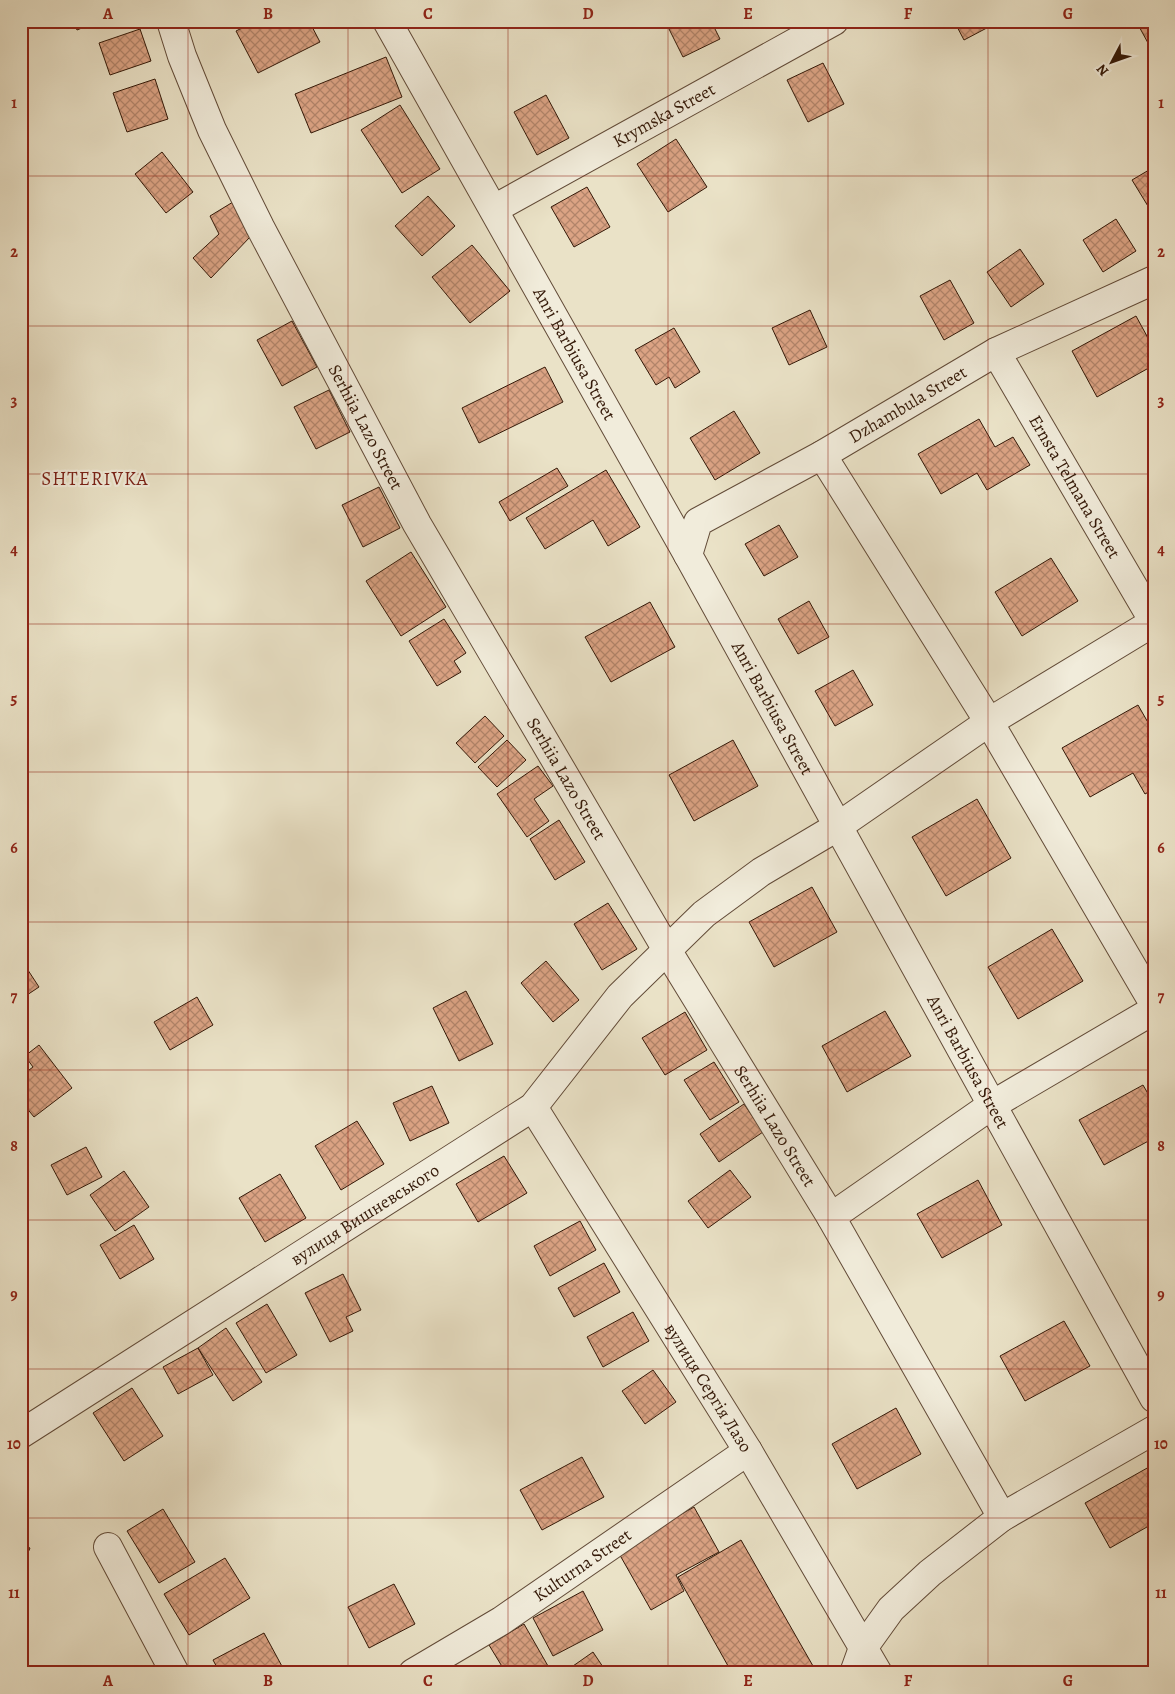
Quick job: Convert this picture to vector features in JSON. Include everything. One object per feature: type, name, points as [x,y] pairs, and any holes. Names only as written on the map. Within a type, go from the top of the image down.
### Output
[{"type":"street","name":"Serhiia Lazo Street","points":[[171,21],[182,56],[212,130],[260,227],[412,516],[667,950],[831,1216],[1002,1517]]},
{"type":"street","name":"Anri Barbiusa Street","points":[[387,21],[688,555],[1154,1398]]},
{"type":"street","name":"Krymska Street","points":[[494,209],[834,21]]},
{"type":"street","name":"Dzhambula Street","points":[[688,555],[698,522],[822,455],[996,352],[1154,280]]},
{"type":"street","name":"Ernsta Telmana Street","points":[[996,352],[1154,622]]},
{"type":"street","points":[[822,455],[989,722],[1154,1004]]},
{"type":"street","name":"вулиця Вишневського","points":[[21,1434],[533,1107],[620,996],[704,914],[761,872],[837,826],[989,722],[1154,622]]},
{"type":"street","points":[[831,1216],[992,1106],[1154,1010]]},
{"type":"street","name":"вулиця Сергія Лазо","points":[[533,1107],[748,1451],[859,1660],[878,1673]]},
{"type":"street","points":[[859,1660],[891,1609],[930,1573],[1002,1517],[1154,1430]]},
{"type":"street","name":"Kulturna Street","points":[[413,1673],[501,1621],[748,1451]]},
{"type":"street","points":[[108,1547],[175,1673]]},
{"type":"building","points":[[73,21],[99,21],[77,30]]},
{"type":"building","points":[[256,21],[309,21],[320,42],[258,73],[236,31]]},
{"type":"building","points":[[665,21],[711,21],[720,39],[683,57]]},
{"type":"building","points":[[954,21],[1000,21],[964,40]]},
{"type":"building","points":[[1136,21],[1154,21],[1154,54]]},
{"type":"building","points":[[140,29],[151,61],[110,75],[99,43]]},
{"type":"building","points":[[386,57],[402,97],[311,133],[295,94]]},
{"type":"building","points":[[823,63],[844,104],[808,122],[787,80]]},
{"type":"building","points":[[155,79],[168,119],[127,132],[113,93]]},
{"type":"building","points":[[546,95],[569,138],[537,155],[514,112]]},
{"type":"building","points":[[400,105],[440,169],[402,193],[361,130]]},
{"type":"building","points":[[676,139],[707,187],[668,212],[637,164]]},
{"type":"building","points":[[162,152],[193,192],[166,213],[135,174]]},
{"type":"building","points":[[1154,167],[1154,216],[1132,180]]},
{"type":"building","points":[[587,187],[610,227],[574,247],[551,207]]},
{"type":"building","points":[[428,196],[455,226],[422,256],[395,226]]},
{"type":"building","points":[[233,202],[250,237],[211,278],[193,258],[219,234],[210,216]]},
{"type":"building","points":[[1116,219],[1136,251],[1103,272],[1083,240]]},
{"type":"building","points":[[472,245],[510,291],[470,323],[432,277]]},
{"type":"building","points":[[1020,249],[1044,284],[1011,307],[987,272]]},
{"type":"building","points":[[950,280],[974,323],[944,340],[920,296]]},
{"type":"building","points":[[810,310],[827,347],[789,365],[772,328]]},
{"type":"building","points":[[1136,316],[1154,349],[1154,365],[1097,397],[1072,351]]},
{"type":"building","points":[[292,321],[317,367],[282,386],[257,340]]},
{"type":"building","points":[[674,328],[700,372],[675,388],[669,377],[656,385],[635,350]]},
{"type":"building","points":[[545,367],[563,402],[479,443],[462,408]]},
{"type":"building","points":[[329,390],[350,432],[316,449],[294,407]]},
{"type":"building","points":[[734,411],[760,453],[715,480],[690,438]]},
{"type":"building","points":[[979,419],[995,447],[1013,437],[1030,465],[987,490],[977,473],[941,494],[918,454]]},
{"type":"building","points":[[557,468],[568,486],[510,521],[499,502]]},
{"type":"building","points":[[606,470],[640,527],[608,546],[593,520],[545,549],[526,518]]},
{"type":"building","points":[[379,487],[400,528],[363,547],[342,505]]},
{"type":"building","points":[[779,525],[798,557],[764,576],[745,544]]},
{"type":"building","points":[[411,552],[446,607],[401,636],[366,581]]},
{"type":"building","points":[[1051,558],[1078,601],[1022,636],[995,592]]},
{"type":"building","points":[[809,601],[829,637],[798,654],[778,619]]},
{"type":"building","points":[[650,602],[675,647],[611,682],[585,637]]},
{"type":"building","points":[[444,619],[466,653],[454,661],[461,672],[437,686],[409,641]]},
{"type":"building","points":[[853,670],[873,705],[835,726],[815,691]]},
{"type":"building","points":[[1138,705],[1154,733],[1154,789],[1145,794],[1133,773],[1090,797],[1062,748]]},
{"type":"building","points":[[485,716],[504,736],[475,763],[456,743]]},
{"type":"building","points":[[507,740],[526,760],[497,787],[478,767]]},
{"type":"building","points":[[733,740],[758,786],[694,821],[669,775]]},
{"type":"building","points":[[538,766],[553,786],[534,799],[549,821],[527,837],[497,794]]},
{"type":"building","points":[[977,799],[1011,858],[946,896],[912,837]]},
{"type":"building","points":[[559,820],[585,862],[555,880],[530,839]]},
{"type":"building","points":[[812,887],[837,932],[774,967],[749,922]]},
{"type":"building","points":[[608,903],[637,949],[602,970],[574,924]]},
{"type":"building","points":[[1052,929],[1083,981],[1018,1019],[988,967]]},
{"type":"building","points":[[546,961],[579,1000],[553,1022],[521,983]]},
{"type":"building","points":[[21,962],[39,987],[21,999]]},
{"type":"building","points":[[466,991],[493,1044],[459,1061],[433,1008]]},
{"type":"building","points":[[197,997],[213,1025],[170,1050],[154,1022]]},
{"type":"building","points":[[885,1011],[911,1056],[847,1092],[822,1046]]},
{"type":"building","points":[[685,1012],[707,1050],[665,1075],[642,1038]]},
{"type":"building","points":[[39,1045],[72,1088],[34,1117],[21,1101],[21,1076],[33,1067],[25,1056]]},
{"type":"building","points":[[714,1062],[739,1102],[710,1120],[684,1080]]},
{"type":"building","points":[[1143,1085],[1154,1104],[1154,1138],[1104,1165],[1079,1120]]},
{"type":"building","points":[[432,1086],[449,1123],[410,1141],[393,1103]]},
{"type":"building","points":[[744,1104],[763,1132],[719,1162],[700,1134]]},
{"type":"building","points":[[357,1121],[384,1164],[341,1190],[315,1146]]},
{"type":"building","points":[[86,1147],[102,1177],[67,1195],[51,1165]]},
{"type":"building","points":[[504,1156],[527,1193],[478,1222],[456,1184]]},
{"type":"building","points":[[730,1170],[751,1197],[708,1228],[688,1201]]},
{"type":"building","points":[[124,1171],[149,1207],[115,1231],[90,1195]]},
{"type":"building","points":[[280,1174],[306,1218],[265,1242],[239,1198]]},
{"type":"building","points":[[978,1180],[1002,1225],[942,1258],[917,1214]]},
{"type":"building","points":[[580,1221],[596,1250],[550,1276],[534,1246]]},
{"type":"building","points":[[134,1225],[154,1259],[120,1279],[100,1245]]},
{"type":"building","points":[[604,1263],[620,1292],[574,1317],[558,1288]]},
{"type":"building","points":[[343,1274],[361,1310],[346,1317],[353,1331],[330,1342],[305,1293]]},
{"type":"building","points":[[267,1304],[297,1355],[266,1373],[236,1323]]},
{"type":"building","points":[[633,1312],[649,1341],[603,1367],[587,1337]]},
{"type":"building","points":[[1064,1321],[1090,1366],[1025,1401],[1000,1356]]},
{"type":"building","points":[[226,1328],[262,1382],[233,1401],[198,1348]]},
{"type":"building","points":[[198,1348],[213,1375],[178,1394],[163,1367]]},
{"type":"building","points":[[653,1370],[676,1402],[645,1424],[622,1391]]},
{"type":"building","points":[[132,1388],[163,1436],[124,1461],[93,1413]]},
{"type":"building","points":[[896,1408],[921,1454],[857,1489],[832,1444]]},
{"type":"building","points":[[582,1457],[604,1497],[542,1530],[520,1490]]},
{"type":"building","points":[[1149,1467],[1154,1476],[1154,1523],[1110,1548],[1085,1503]]},
{"type":"building","points":[[694,1507],[719,1552],[676,1575],[684,1591],[651,1610],[617,1550]]},
{"type":"building","points":[[163,1509],[195,1562],[159,1583],[127,1531]]},
{"type":"building","points":[[741,1540],[813,1666],[800,1673],[732,1673],[678,1577]]},
{"type":"building","points":[[21,1544],[30,1548],[21,1569]]},
{"type":"building","points":[[225,1558],[250,1598],[189,1635],[164,1594]]},
{"type":"building","points":[[394,1584],[415,1624],[369,1648],[348,1607]]},
{"type":"building","points":[[583,1591],[603,1630],[553,1656],[533,1618]]},
{"type":"building","points":[[524,1624],[552,1673],[506,1673],[489,1645]]},
{"type":"building","points":[[264,1633],[284,1670],[279,1673],[220,1673],[213,1660]]},
{"type":"building","points":[[593,1652],[607,1673],[563,1673]]},
{"type":"district","name":"SHTERІVKA","points":[[95,479]]}]
